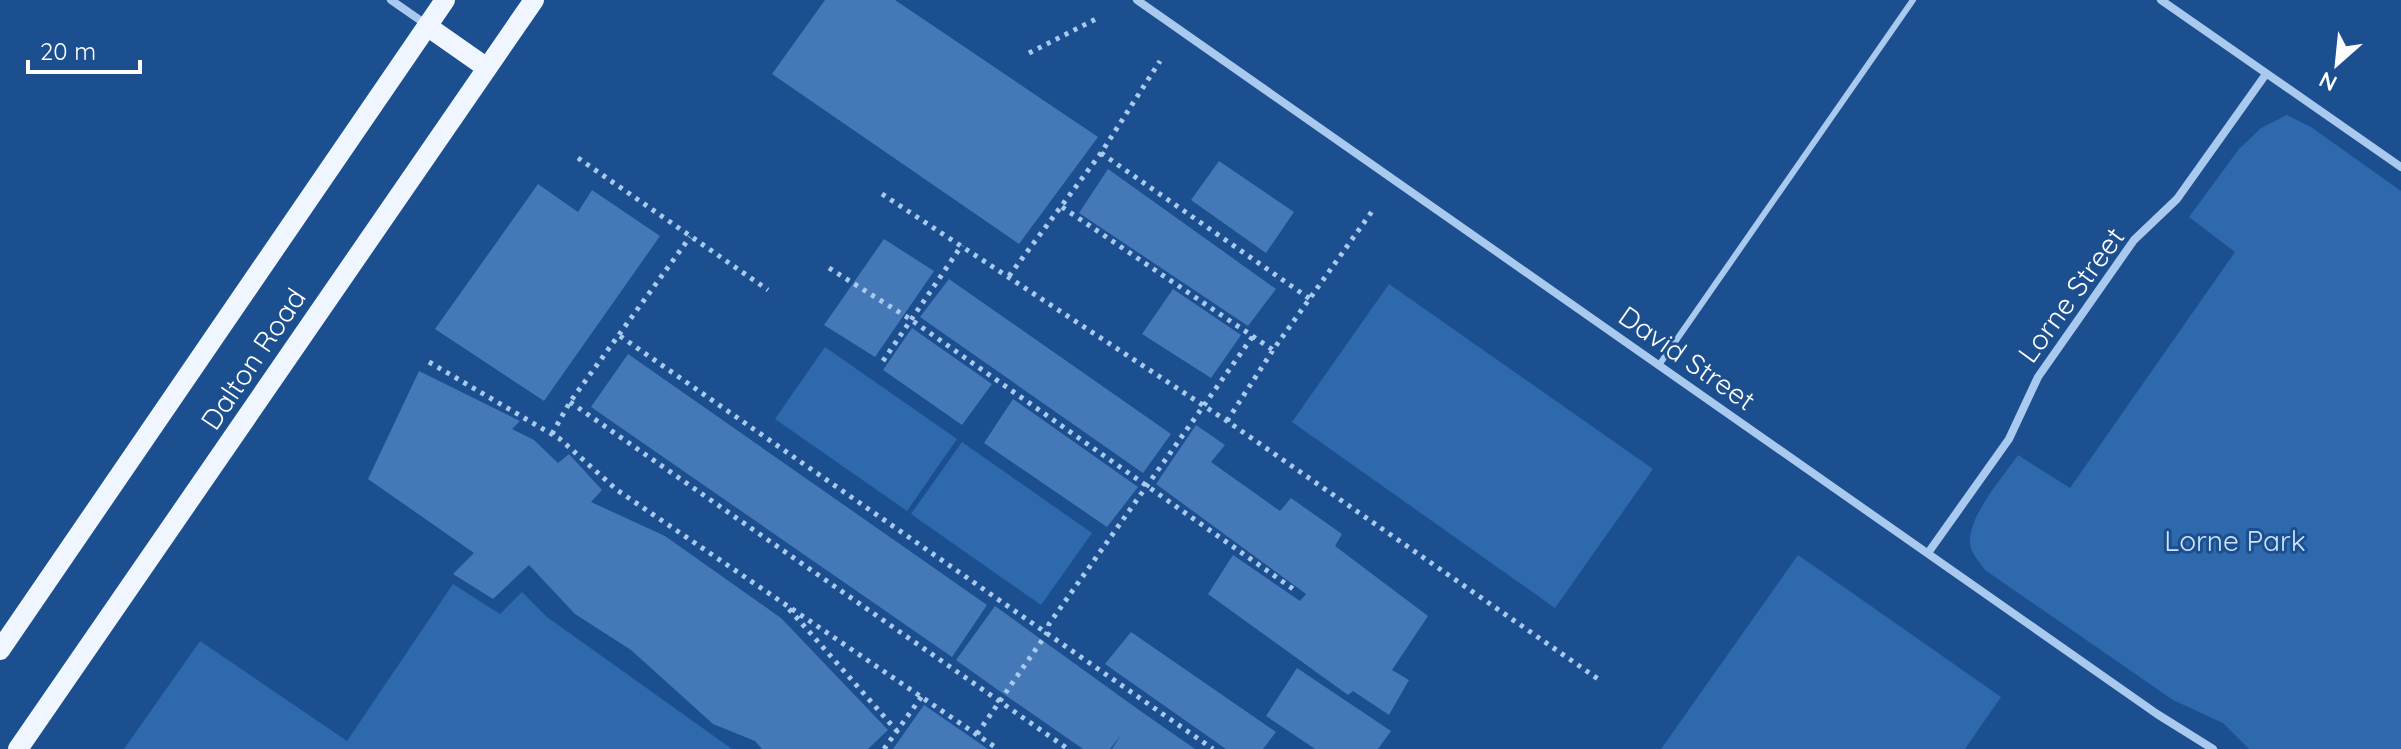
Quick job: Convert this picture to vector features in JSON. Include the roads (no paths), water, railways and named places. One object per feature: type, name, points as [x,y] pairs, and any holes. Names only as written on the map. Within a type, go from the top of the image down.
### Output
[{"type":"main road","name":"Dalton Road","points":[[0,650],[445,0]]},
{"type":"main road","name":"Dalton Road","points":[[18,749],[534,0]]},
{"type":"main road","points":[[427,26],[487,68]]},
{"type":"street","points":[[391,0],[427,26]]},
{"type":"street","name":"David Street","points":[[1137,0],[2157,714],[2213,749]]},
{"type":"street","points":[[2161,0],[2401,167]]},
{"type":"street","name":"Lorne Street","points":[[1928,553],[2009,439],[2038,377],[2134,240],[2177,199],[2266,74]]},
{"type":"lane","points":[[1659,365],[1913,0]]},
{"type":"park label","name":"Lorne Park","points":[[2235,541]]}]
